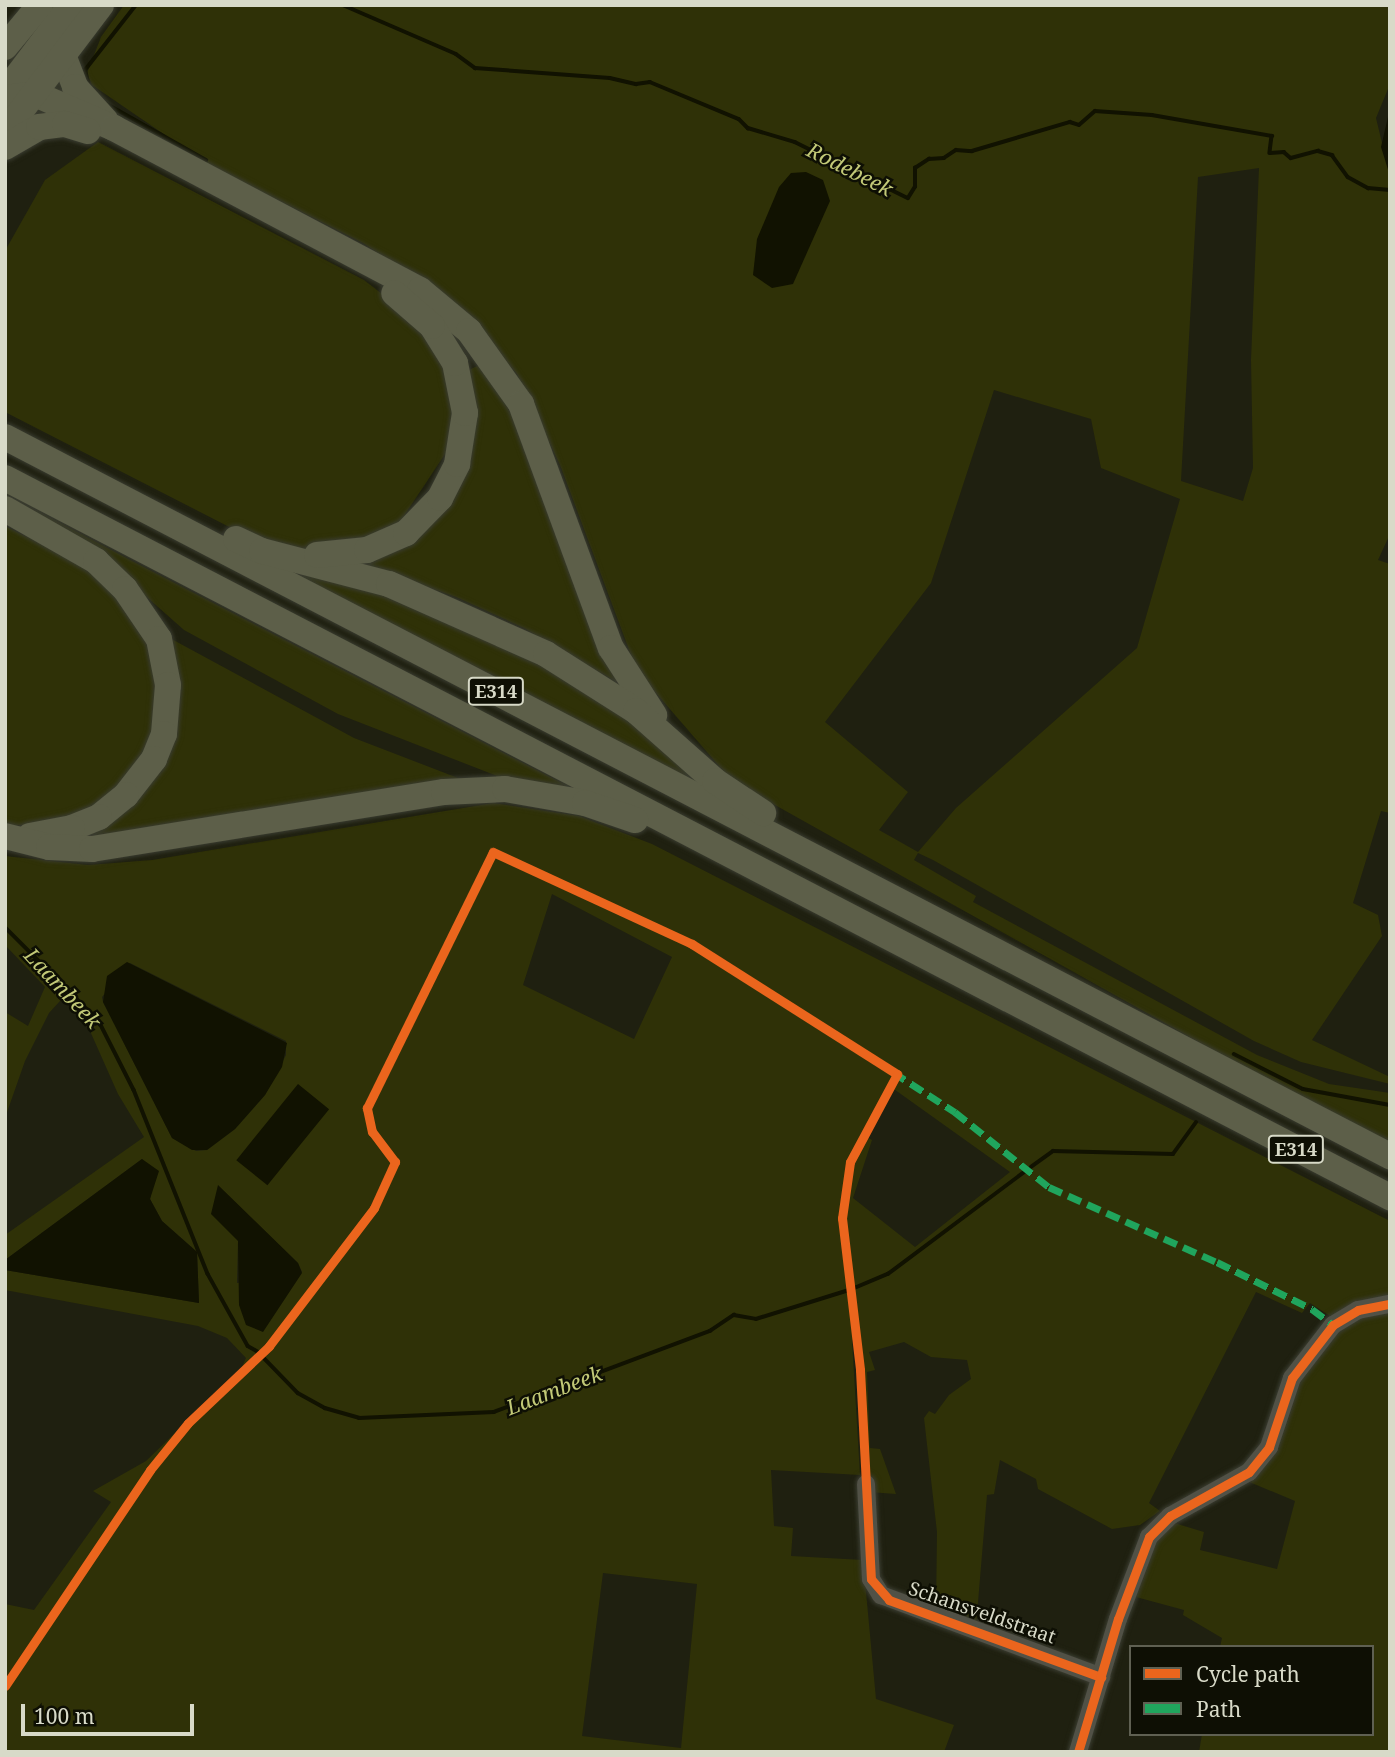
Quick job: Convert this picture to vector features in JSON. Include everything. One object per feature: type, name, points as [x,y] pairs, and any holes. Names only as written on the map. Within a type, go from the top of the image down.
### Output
[{"type":"highway","points":[[5,92],[12,54],[40,5]]},
{"type":"highway","points":[[12,54],[71,5]]},
{"type":"highway","points":[[5,132],[101,5]]},
{"type":"highway","name":"E314","points":[[61,59],[75,87],[114,128]]},
{"type":"highway","points":[[5,98],[35,94]]},
{"type":"highway","name":"E314","points":[[35,94],[114,128],[420,290],[469,331],[489,353],[521,404],[619,665],[650,711],[699,768]]},
{"type":"highway","name":"E314","points":[[5,147],[39,127],[65,124],[90,132],[369,276],[421,314],[445,343],[462,386],[464,434],[446,489],[419,523],[379,547],[332,555],[233,537]]},
{"type":"highway","name":"E314","points":[[5,419],[262,551],[389,584],[488,625],[587,677],[636,711],[699,768],[790,829],[947,914],[986,946]]},
{"type":"highway","name":"E314","points":[[5,437],[1390,1156]]},
{"type":"highway","name":"E314","points":[[5,478],[1390,1197]]},
{"type":"highway","name":"E314","points":[[5,509],[96,561],[125,589],[159,639],[168,685],[164,734],[153,759],[126,795],[99,817],[72,828],[9,837]]},
{"type":"highway","name":"E314","points":[[9,837],[92,849],[444,792],[505,789],[585,803],[655,830],[691,834]]},
{"type":"street","points":[[12,54],[38,68],[61,59]]},
{"type":"street","points":[[1078,1752],[1130,1581],[1158,1525],[1249,1472],[1269,1447],[1285,1392],[1304,1360],[1343,1318],[1390,1304]]},
{"type":"street","name":"Schansveldstraat","points":[[866,1483],[871,1578],[881,1595],[1101,1677]]},
{"type":"shaded area","points":[[124,5],[1390,5],[1390,84],[1376,118],[1390,176],[1390,534],[1378,560],[1390,564],[1390,813],[1381,811],[1353,903],[1378,915],[1382,936],[1312,1040],[1390,1077],[1390,1084],[1301,1062],[1254,1041],[933,860],[918,853],[914,860],[976,896],[973,902],[1257,1055],[1329,1084],[1390,1093],[1390,1142],[1222,1055],[732,781],[637,671],[560,465],[517,374],[460,307],[363,243],[209,165],[92,85],[87,73],[101,37]],"holes":[[[1259,168],[1251,360],[1253,468],[1243,501],[1181,481],[1198,177]],[[994,390],[1091,419],[1101,468],[1180,499],[1137,648],[956,808],[918,852],[879,830],[908,792],[825,722],[931,583]]]},
{"type":"shaded area","points":[[1390,108],[1390,176],[1381,147]]},
{"type":"shaded area","points":[[98,142],[364,280],[408,314],[440,354],[452,394],[449,448],[398,525],[365,541],[321,550],[288,548],[241,533],[5,412],[5,251],[45,180]]},
{"type":"shaded area","points":[[806,172],[823,180],[830,201],[793,284],[772,288],[753,275],[757,239],[779,187],[791,173]]},
{"type":"shaded area","points":[[481,364],[521,430],[622,685],[524,628],[456,597],[363,564],[390,554],[441,508],[467,371]]},
{"type":"shaded area","points":[[5,494],[589,797],[515,783],[338,714],[184,630],[123,576],[5,502]]},
{"type":"shaded area","points":[[5,526],[77,562],[105,584],[143,632],[153,657],[158,699],[148,745],[124,782],[87,812],[43,825],[5,825]]},
{"type":"shaded area","points":[[273,562],[452,617],[604,697],[716,794]]},
{"type":"shaded area","points":[[166,636],[354,738],[471,783],[68,844],[163,754]]},
{"type":"shaded area","points":[[493,803],[579,816],[652,844],[1390,1221],[1390,1296],[1330,1316],[1310,1303],[1302,1313],[1256,1292],[1149,1503],[1160,1511],[1140,1525],[1112,1529],[1038,1489],[1036,1479],[1000,1460],[994,1494],[987,1495],[976,1626],[936,1611],[937,1532],[924,1418],[929,1411],[935,1414],[949,1395],[971,1379],[967,1360],[931,1357],[904,1342],[869,1352],[875,1370],[867,1372],[870,1448],[880,1449],[896,1494],[869,1492],[862,1374],[858,1339],[852,1340],[860,1475],[771,1470],[774,1526],[793,1528],[791,1556],[863,1560],[876,1699],[954,1725],[944,1752],[5,1752],[5,1604],[34,1610],[111,1502],[93,1491],[146,1461],[241,1369],[246,1358],[227,1338],[198,1326],[5,1290],[5,1270],[199,1303],[197,1252],[162,1221],[150,1199],[154,1180],[142,1159],[5,1260],[5,1235],[144,1137],[118,1094],[90,1031],[69,1003],[60,1001],[49,1013],[25,1061],[5,1118],[5,1012],[28,1026],[45,987],[5,945],[5,856],[88,865],[152,860]],"holes":[[[552,894],[672,957],[634,1039],[523,985]],[[130,963],[286,1041],[286,1055],[265,1095],[235,1129],[207,1150],[196,1151],[172,1138],[102,997]],[[872,1054],[900,1071],[896,1078],[868,1061]],[[891,1087],[1010,1172],[915,1247],[853,1198],[872,1140],[863,1135]],[[218,1186],[298,1263],[302,1272],[237,1283],[238,1241]],[[603,1573],[697,1584],[681,1748],[582,1736]]]},
{"type":"shaded area","points":[[127,962],[287,1043],[282,1067],[265,1095],[235,1129],[207,1150],[192,1150],[172,1138],[103,1002],[107,976]]},
{"type":"shaded area","points":[[298,1084],[329,1109],[267,1185],[236,1160]]},
{"type":"shaded area","points":[[142,1159],[159,1171],[150,1199],[162,1221],[197,1252],[199,1303],[5,1270],[5,1260]]},
{"type":"shaded area","points":[[218,1185],[298,1263],[302,1273],[263,1332],[246,1325],[239,1305],[238,1241],[211,1214]]},
{"type":"shaded area","points":[[1390,1309],[1390,1752],[1199,1752],[1202,1736],[1374,1736],[1374,1645],[1220,1645],[1222,1638],[1183,1615],[1184,1610],[1136,1597],[1143,1559],[1171,1522],[1204,1532],[1200,1550],[1277,1569],[1295,1501],[1247,1481],[1290,1387],[1345,1323]]},
{"type":"waterway","points":[[88,83],[85,70],[136,5]]},
{"type":"waterway","name":"Rodebeek","points":[[343,5],[456,54],[475,68],[610,78],[636,84],[650,82],[739,119],[748,128],[795,142],[908,198],[915,187],[915,168],[929,159],[944,158],[956,150],[972,151],[1070,122],[1079,125],[1095,111],[1152,115],[1272,136],[1270,153],[1284,152],[1291,158],[1318,151],[1332,155],[1348,177],[1368,188],[1390,190]]},
{"type":"waterway","points":[[107,104],[206,160]]},
{"type":"waterway","name":"Laambeek","points":[[5,927],[99,1021],[134,1090],[208,1274],[248,1346],[260,1353]]},
{"type":"waterway","name":"Laambeek","points":[[1234,1054],[1303,1089],[1390,1105]]},
{"type":"waterway","name":"Laambeek","points":[[1031,1167],[1053,1151],[1173,1154],[1196,1122]]},
{"type":"waterway","name":"Laambeek","points":[[852,1289],[888,1274],[1027,1170]]},
{"type":"waterway","name":"Laambeek","points":[[263,1357],[298,1393],[325,1408],[359,1418],[494,1412],[710,1331],[734,1315],[756,1319],[849,1290]]},
{"type":"marked path","points":[[893,1072],[955,1112],[1049,1187],[1217,1262],[1312,1309],[1333,1325]]},
{"type":"cycle path","points":[[5,1686],[150,1470],[188,1423],[269,1346],[374,1208],[395,1162],[372,1132],[367,1108],[493,852],[692,944],[897,1074],[850,1162],[842,1218],[860,1370],[871,1579],[889,1600],[1101,1677]]},
{"type":"cycle path","points":[[1078,1752],[1118,1619],[1149,1537],[1170,1516],[1249,1472],[1269,1447],[1292,1378],[1333,1325],[1358,1310],[1390,1304]]}]
